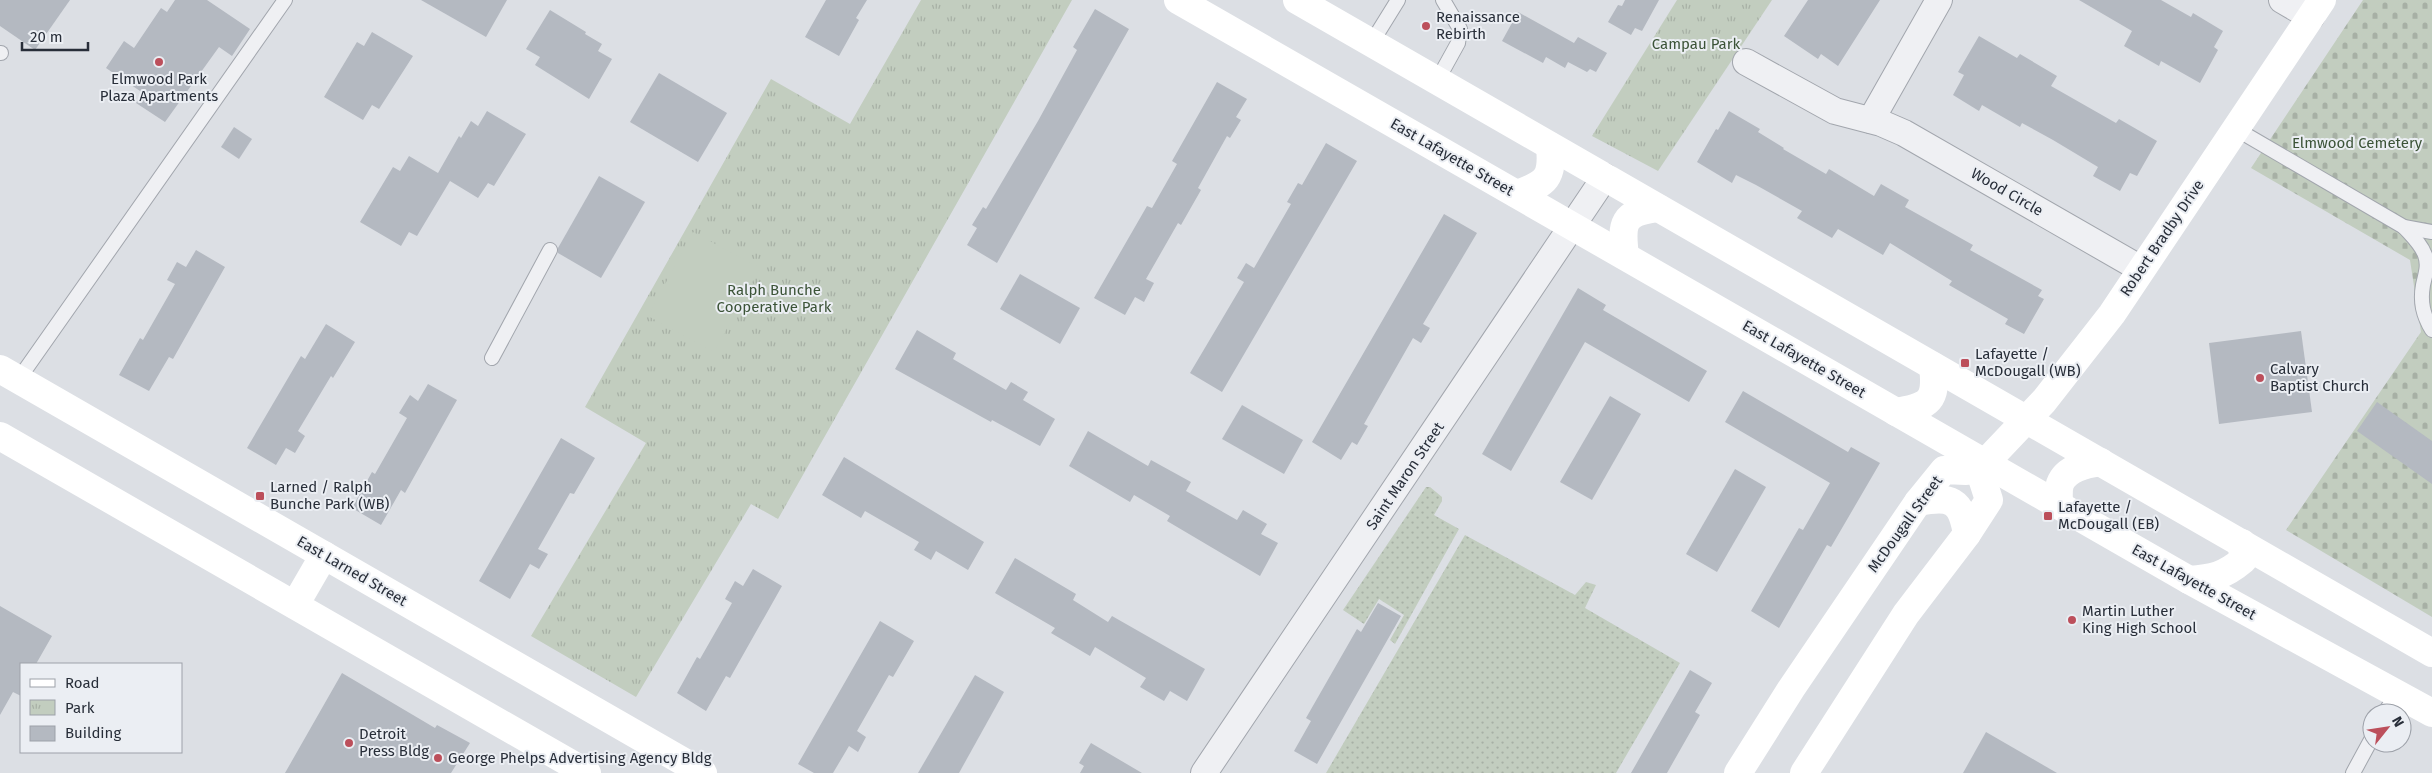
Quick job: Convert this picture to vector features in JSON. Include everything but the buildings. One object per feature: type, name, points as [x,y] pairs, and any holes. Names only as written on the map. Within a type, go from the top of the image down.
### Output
[{"type":"street","name":"East Lafayette Street","points":[[1178,0],[2189,580],[2390,703]]},
{"type":"street","points":[[1298,0],[2432,653]]},
{"type":"street","points":[[1871,120],[1939,0]]},
{"type":"street","points":[[2282,0],[2316,8]]},
{"type":"street","name":"Robert Bradby Drive","points":[[1986,463],[2044,401],[2112,314],[2316,8]]},
{"type":"street","name":"Wood Circle","points":[[1746,62],[1835,111],[1871,120],[1904,133],[2141,269]]},
{"type":"street","points":[[1517,194],[1534,188],[1547,179],[1551,169],[1550,146]]},
{"type":"street","name":"Saint Maron Street","points":[[1204,773],[1605,178]]},
{"type":"street","points":[[1625,256],[1623,229],[1628,217],[1639,210],[1658,208]]},
{"type":"street","points":[[1896,412],[1918,408],[1929,401],[1935,387],[1932,366]]},
{"type":"street","name":"East Larned Street","points":[[9,374],[324,555],[672,765],[704,773]]},
{"type":"street","points":[[0,436],[296,605],[582,772]]},
{"type":"street","points":[[2058,505],[2060,484],[2070,472],[2084,464],[2101,462]]},
{"type":"street","points":[[1804,773],[1906,614],[1967,534],[1989,500],[1981,475],[1986,463]]},
{"type":"street","name":"McDougall Street","points":[[1738,773],[1790,689],[1918,502],[1944,470],[1966,471],[1986,463]]},
{"type":"street","points":[[1918,502],[1944,498],[1954,502],[1961,510],[1967,534]]},
{"type":"street","points":[[2189,580],[2214,578],[2232,570],[2243,560],[2242,543]]},
{"type":"street","points":[[296,605],[324,555]]},
{"type":"street","name":"East Lafayette Street","points":[[2412,708],[2432,713]]},
{"type":"lane","points":[[9,374],[285,0]]},
{"type":"lane","points":[[1372,42],[1398,0]]},
{"type":"lane","points":[[1438,81],[1458,44],[1460,29],[1443,0]]},
{"type":"lane","points":[[2236,129],[2404,227],[2420,245],[2425,254],[2427,273],[2421,295],[2422,308],[2432,330]]},
{"type":"lane","points":[[2404,227],[2432,232]]},
{"type":"lane","points":[[492,358],[550,250]]},
{"type":"lane","points":[[2353,773],[2364,753]]},
{"type":"green space","name":"Ralph Bunche Cooperative Park","points":[[921,0],[1072,0],[778,519],[751,504],[636,697],[531,636],[646,443],[585,407],[771,79],[850,124]]},
{"type":"green space","name":"Campau Park","points":[[1677,0],[1772,0],[1658,171],[1592,136]]},
{"type":"green space","name":"Elmwood Cemetery","points":[[2363,0],[2432,0],[2432,617],[2286,530],[2421,332],[2410,260],[2251,168]]},
{"type":"green space","points":[[693,232],[760,268],[714,352],[648,316]]},
{"type":"green space","points":[[1426,487],[1430,487],[1442,497],[1442,501],[1434,515],[1459,529],[1395,644],[1390,640],[1404,615],[1379,599],[1364,624],[1343,610]]},
{"type":"green space","points":[[1465,535],[1575,595],[1586,582],[1596,585],[1585,608],[1680,663],[1616,773],[1326,773]]},
{"type":"place","name":"Renaissance Rebirth","points":[[1426,26]]},
{"type":"place","name":"Elmwood Park Plaza Apartments","points":[[159,62]]},
{"type":"place","name":"Lafayette / McDougall (WB)","points":[[1965,363]]},
{"type":"place","name":"Calvary Baptist Church","points":[[2260,378]]},
{"type":"place","name":"Larned / Ralph Bunche Park (WB)","points":[[260,496]]},
{"type":"place","name":"Lafayette / McDougall (EB)","points":[[2048,516]]},
{"type":"place","name":"Martin Luther King High School","points":[[2072,620]]},
{"type":"place","name":"Detroit Press Bldg","points":[[349,743]]},
{"type":"place","name":"George Phelps Advertising Agency Bldg","points":[[438,758]]}]
